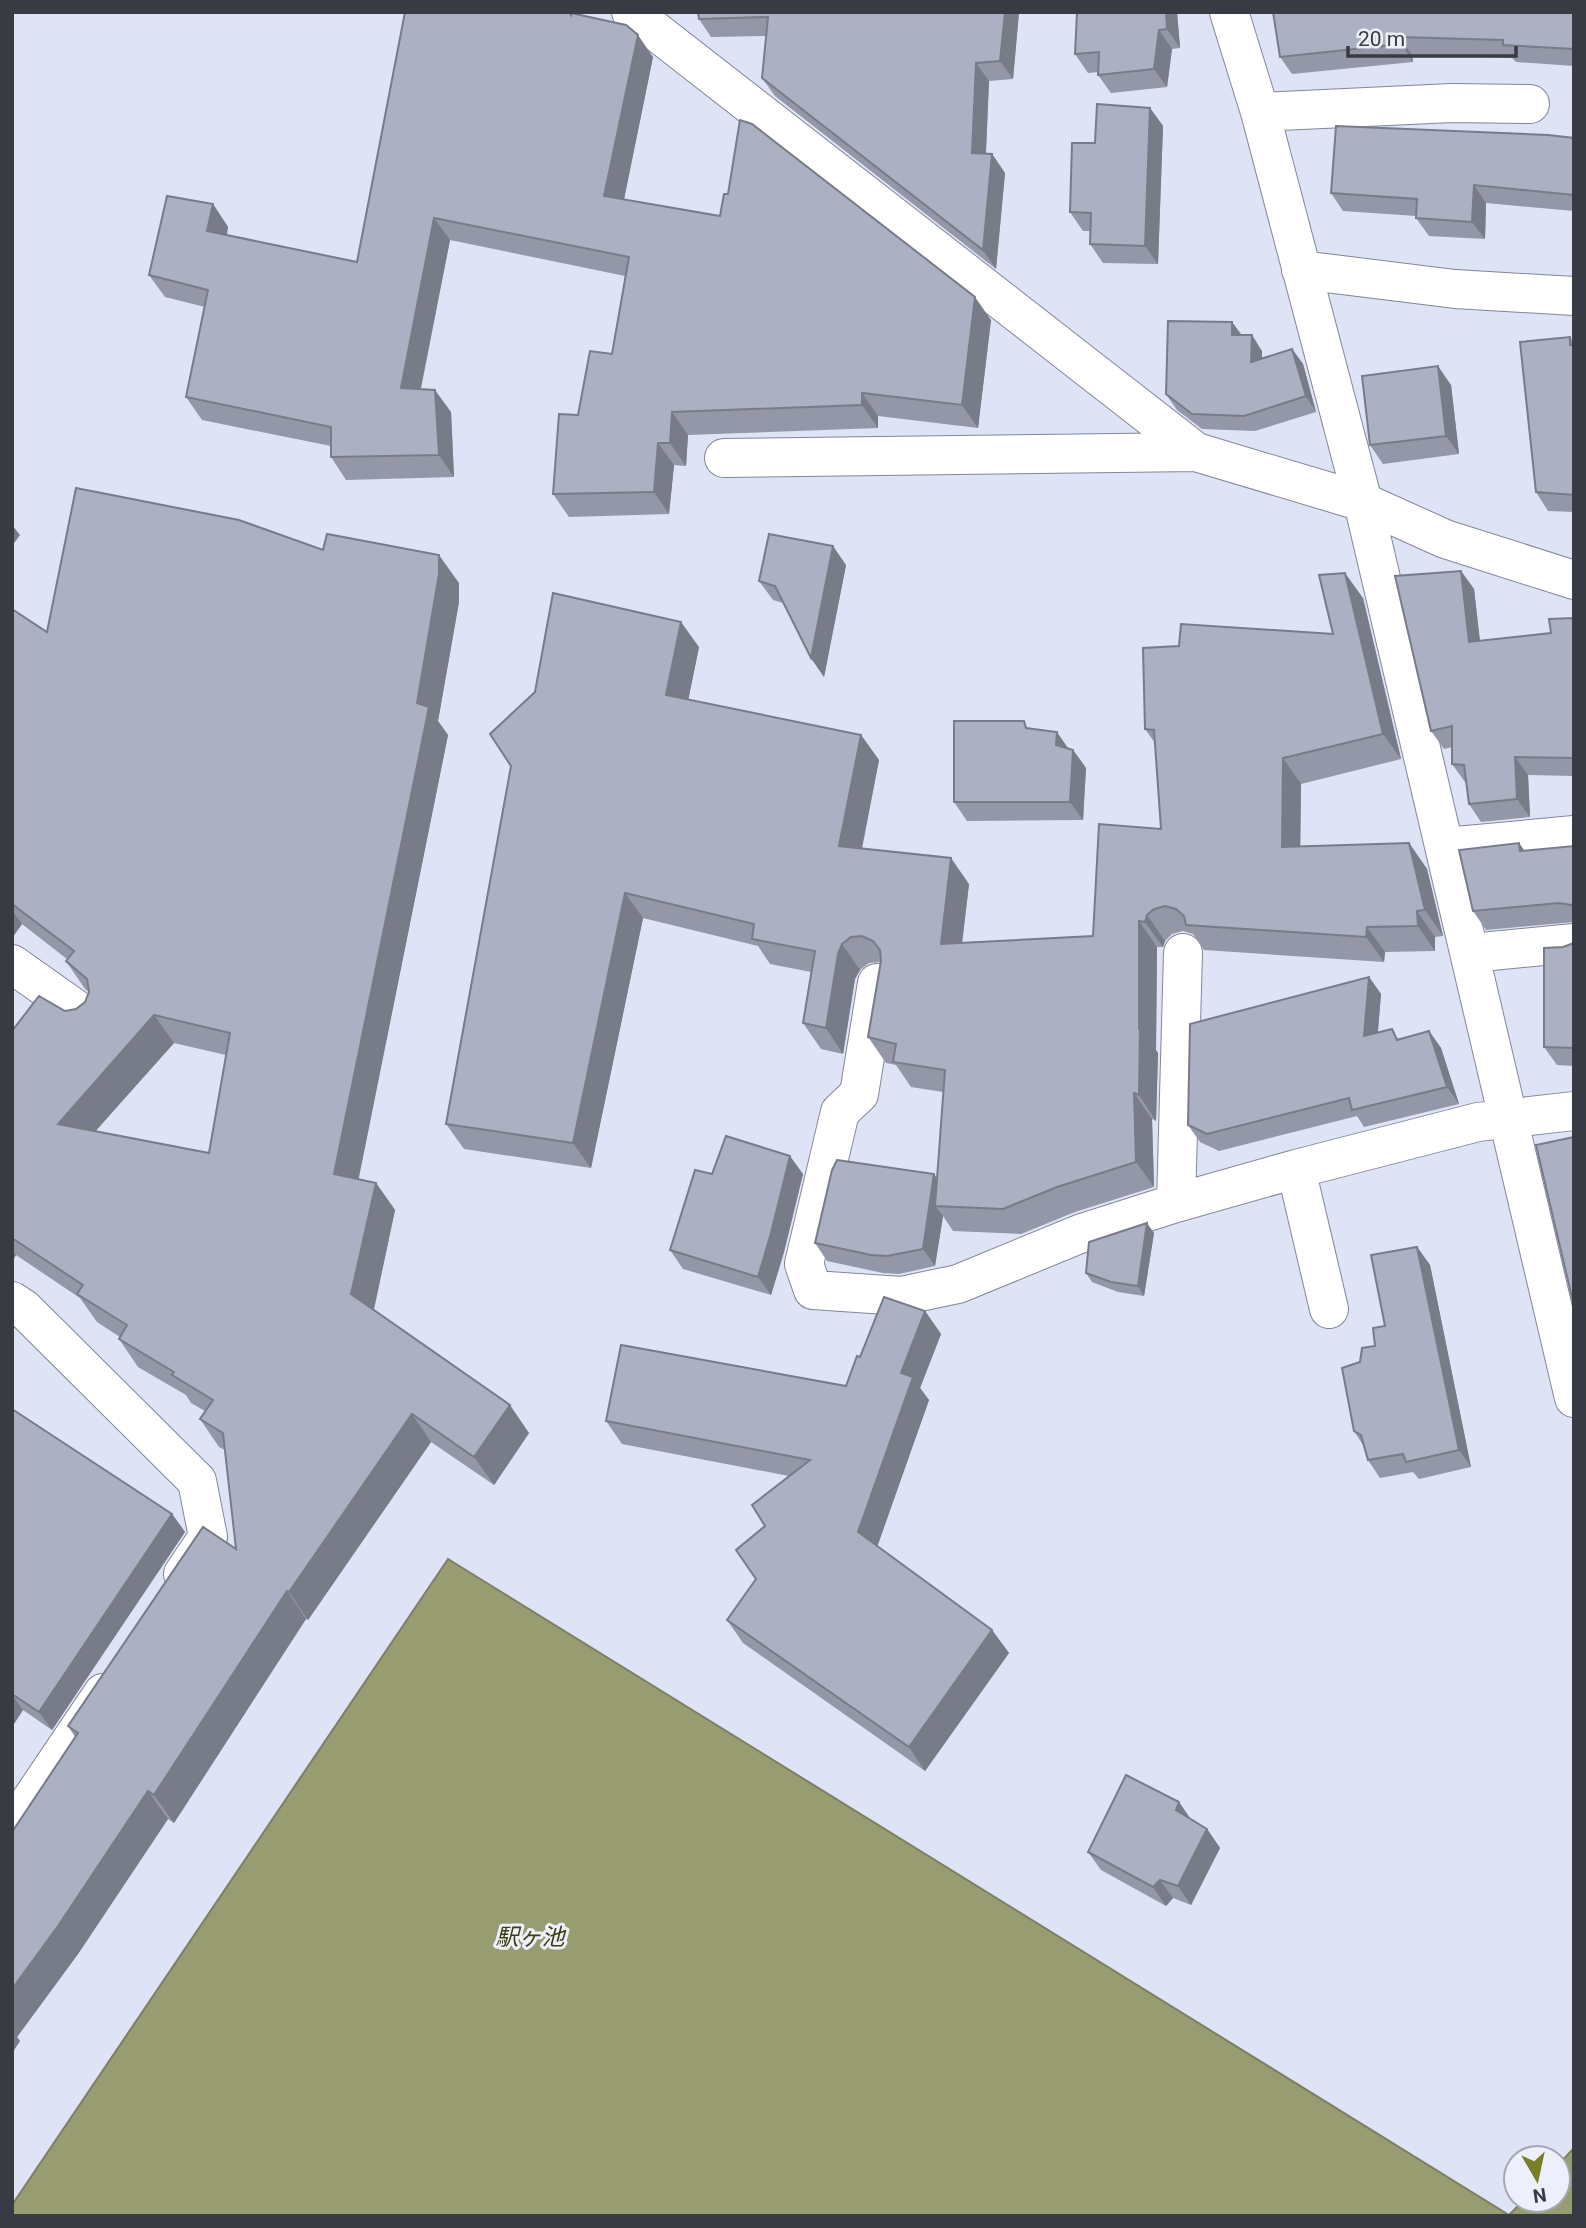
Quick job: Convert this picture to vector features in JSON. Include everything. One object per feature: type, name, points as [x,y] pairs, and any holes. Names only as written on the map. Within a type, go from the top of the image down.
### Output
[{"type":"street","points":[[631,12],[1196,452]]},
{"type":"street","points":[[1229,12],[1261,112],[1363,502],[1574,1398]]},
{"type":"street","points":[[1261,112],[1452,103],[1530,104]]},
{"type":"street","points":[[1301,270],[1455,289],[1574,296]]},
{"type":"street","points":[[724,458],[1196,452],[1363,502],[1445,539],[1574,580]]},
{"type":"street","points":[[1445,847],[1574,835]]},
{"type":"street","points":[[1471,953],[1574,943]]},
{"type":"street","points":[[1176,1203],[1183,953]]},
{"type":"street","points":[[15,972],[87,1017]]},
{"type":"street","points":[[877,983],[859,1094],[840,1112],[804,1264],[813,1290],[901,1296],[958,1284],[1082,1233],[1296,1169],[1478,1122],[1574,1111]]},
{"type":"street","points":[[1296,1169],[1329,1309]]},
{"type":"street","points":[[16,1312],[197,1480],[208,1537],[163,1604]]},
{"type":"street","points":[[12,1828],[125,1660]]},
{"type":"water","name":"駅ヶ池","points":[[448,1559],[1502,2211],[1502,2214],[1572,2214],[1574,2148],[1574,2216],[12,2216],[12,2205]]},
{"type":"building","points":[[405,12],[569,12],[571,15],[626,25],[638,35],[604,196],[720,216],[724,194],[728,194],[740,120],[752,124],[975,297],[962,405],[862,393],[862,405],[672,412],[670,443],[658,443],[654,492],[553,494],[559,414],[578,415],[590,351],[612,354],[629,257],[434,218],[401,388],[435,390],[439,455],[331,457],[331,427],[186,397],[208,290],[149,275],[167,196],[213,204],[207,231],[357,262]]},
{"type":"building","points":[[698,12],[1005,12],[1000,61],[976,63],[972,153],[992,154],[983,250],[762,78],[768,17],[699,19]]},
{"type":"building","points":[[1077,12],[1166,12],[1167,29],[1159,30],[1154,69],[1098,75],[1099,52],[1075,54]]},
{"type":"building","points":[[1273,12],[1574,12],[1574,49],[1503,45],[1503,40],[1400,37],[1401,44],[1280,57]]},
{"type":"building","points":[[1097,104],[1150,108],[1145,246],[1090,244],[1091,213],[1070,212],[1072,143],[1095,143]]},
{"type":"building","points":[[1336,126],[1574,138],[1574,195],[1474,185],[1472,222],[1416,218],[1417,199],[1331,193]]},
{"type":"building","points":[[1168,321],[1232,322],[1232,335],[1252,335],[1251,362],[1292,349],[1306,396],[1244,416],[1192,414],[1166,394]]},
{"type":"building","points":[[1570,337],[1570,345],[1574,345],[1574,495],[1536,492],[1520,342]]},
{"type":"building","points":[[1438,366],[1446,436],[1370,445],[1362,376]]},
{"type":"building","points":[[76,488],[239,520],[323,550],[327,534],[439,555],[439,574],[417,703],[429,707],[334,1174],[376,1183],[351,1294],[510,1405],[474,1457],[412,1414],[289,1592],[287,1591],[154,1795],[148,1791],[58,1926],[12,1989],[12,1832],[78,1733],[68,1726],[203,1527],[236,1549],[223,1433],[200,1419],[213,1400],[172,1375],[174,1372],[119,1339],[127,1325],[77,1294],[83,1285],[12,1238],[12,1031],[39,996],[65,1011],[76,1009],[85,1002],[89,992],[87,979],[66,961],[74,951],[12,904],[12,609],[47,632]],"holes":[[[154,1015],[230,1033],[209,1153],[58,1124]]]},
{"type":"building","points":[[769,534],[833,546],[811,658],[775,586],[759,581]]},
{"type":"building","points":[[1461,571],[1469,642],[1551,633],[1549,619],[1574,618],[1574,758],[1515,757],[1517,799],[1469,804],[1464,765],[1452,764],[1452,726],[1431,731],[1395,576]]},
{"type":"building","points":[[1345,573],[1383,734],[1283,758],[1282,847],[1409,843],[1425,910],[1417,911],[1418,926],[1367,927],[1366,937],[1186,925],[1184,916],[1176,909],[1165,906],[1154,909],[1147,915],[1145,922],[1139,921],[1139,1095],[1134,1093],[1136,1162],[1057,1187],[1003,1209],[935,1206],[945,1070],[893,1062],[896,1044],[868,1037],[881,961],[880,950],[873,941],[862,936],[851,937],[842,944],[826,1028],[803,1023],[815,951],[752,939],[754,924],[625,893],[573,1143],[446,1124],[511,766],[490,734],[535,692],[553,593],[681,622],[666,695],[861,735],[839,846],[951,858],[941,944],[1093,936],[1099,824],[1161,829],[1154,730],[1145,729],[1143,648],[1179,646],[1181,624],[1333,634],[1319,575]]},
{"type":"building","points":[[954,721],[1024,721],[1026,728],[1057,732],[1056,745],[1073,750],[1070,802],[954,802]]},
{"type":"building","points":[[1519,843],[1520,851],[1574,846],[1574,908],[1559,903],[1473,911],[1459,850]]},
{"type":"building","points":[[1574,943],[1574,1048],[1544,1047],[1544,948],[1563,947]]},
{"type":"building","points":[[1369,977],[1364,1036],[1392,1029],[1397,1040],[1429,1031],[1447,1087],[1352,1110],[1349,1098],[1207,1134],[1188,1125],[1190,1024]]},
{"type":"building","points":[[726,1136],[790,1156],[758,1277],[670,1250],[695,1170],[712,1174]]},
{"type":"building","points":[[1574,1137],[1574,1306],[1536,1145]]},
{"type":"building","points":[[837,1160],[934,1174],[923,1249],[887,1256],[815,1243],[832,1170]]},
{"type":"building","points":[[1147,1223],[1138,1286],[1111,1282],[1086,1273],[1089,1242]]},
{"type":"building","points":[[1417,1247],[1459,1450],[1406,1462],[1403,1454],[1368,1460],[1361,1435],[1354,1431],[1342,1368],[1360,1362],[1362,1348],[1375,1346],[1373,1328],[1385,1326],[1371,1255]]},
{"type":"building","points":[[884,1297],[925,1311],[901,1373],[913,1377],[858,1532],[992,1630],[909,1747],[727,1620],[756,1579],[736,1550],[765,1526],[752,1505],[810,1460],[606,1421],[621,1345],[846,1386]]},
{"type":"building","points":[[12,1409],[172,1514],[39,1712],[12,1694]]},
{"type":"building","points":[[1126,1775],[1179,1802],[1176,1810],[1207,1829],[1178,1886],[1160,1880],[1153,1887],[1088,1852]]}]
